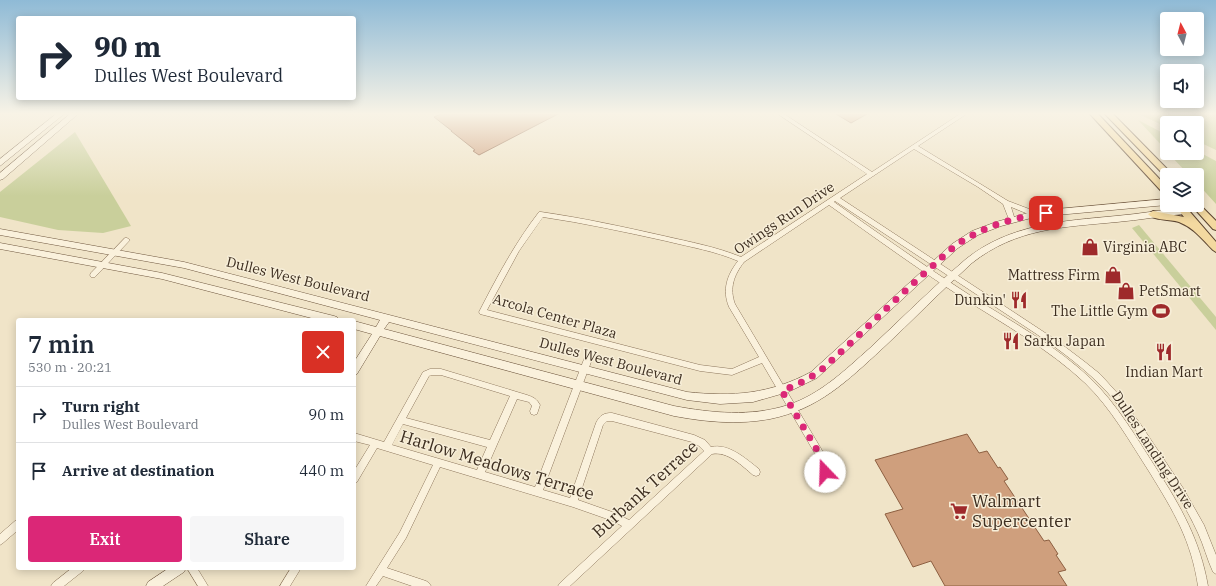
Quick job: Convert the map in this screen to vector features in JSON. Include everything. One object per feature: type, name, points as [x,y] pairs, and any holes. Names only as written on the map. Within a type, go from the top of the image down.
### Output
[{"type":"main road","points":[[1120,141],[1160,185]]},
{"type":"main road","points":[[1136,141],[1162,168]]},
{"type":"main road","points":[[1186,212],[1216,248]]},
{"type":"main road","points":[[1202,212],[1216,227]]},
{"type":"main road","points":[[1153,214],[1181,219],[1203,232]]},
{"type":"street","points":[[0,164],[27,141]]},
{"type":"street","points":[[0,178],[42,141]]},
{"type":"street","points":[[822,141],[871,174]]},
{"type":"street","name":"Owings Run Drive","points":[[825,481],[823,462],[734,309],[728,294],[730,278],[742,260],[830,203],[920,141]]},
{"type":"street","points":[[913,146],[1006,203],[1035,214]]},
{"type":"street","points":[[836,199],[931,268]]},
{"type":"street","points":[[830,203],[931,268]]},
{"type":"street","points":[[1006,203],[1012,220]]},
{"type":"street","name":"Dulles West Boulevard","points":[[0,232],[184,265],[687,396],[738,399],[767,395],[782,391],[819,372],[955,246],[988,227],[1035,214],[1160,203]]},
{"type":"street","points":[[356,326],[674,411],[702,416],[726,418],[753,417],[792,408],[814,398],[834,386],[982,250],[1001,240],[1020,233],[1058,224],[1163,212]]},
{"type":"street","name":"Arcola Center Plaza","points":[[742,260],[728,253],[642,233],[581,220],[540,214],[506,266],[483,312],[700,368],[732,372],[763,359]]},
{"type":"street","points":[[93,275],[127,240]]},
{"type":"street","points":[[0,246],[175,279],[326,318]]},
{"type":"street","name":"Dulles Landing Drive","points":[[931,268],[1056,354],[1088,382],[1109,404],[1120,418],[1180,513],[1194,545],[1199,561],[1203,586]]},
{"type":"street","name":"Dulles Landing Drive","points":[[949,280],[1061,347],[1079,361],[1111,391],[1137,426],[1189,505],[1208,545],[1216,569]]},
{"type":"street","points":[[356,368],[387,317]]},
{"type":"street","points":[[537,493],[590,354]]},
{"type":"street","points":[[386,447],[426,374],[430,372],[441,372],[532,400],[536,405],[534,411]]},
{"type":"street","points":[[478,475],[515,395]]},
{"type":"street","points":[[573,503],[600,423],[605,417],[612,417],[694,439],[702,443],[710,451]]},
{"type":"street","points":[[402,420],[493,444]]},
{"type":"street","name":"Harlow Meadows Terrace","points":[[356,438],[573,503],[615,517],[629,525]]},
{"type":"street","points":[[356,476],[375,444]]},
{"type":"street","name":"Burbank Terrace","points":[[563,586],[710,451],[722,450],[756,472]]},
{"type":"street","points":[[371,586],[403,535],[438,463]]},
{"type":"street","points":[[0,540],[16,526]]},
{"type":"street","points":[[56,586],[77,570]]},
{"type":"street","points":[[152,586],[177,570]]},
{"type":"street","points":[[193,570],[203,586]]},
{"type":"street","points":[[285,586],[295,570]]},
{"type":"street","points":[[381,571],[426,586]]},
{"type":"green space","points":[[63,141],[81,141],[131,226],[103,233],[58,230],[0,217],[0,192]]},
{"type":"green space","points":[[1204,141],[1216,141],[1216,150],[1204,144]]},
{"type":"green space","points":[[1204,155],[1216,161],[1216,204],[1204,191],[1204,168],[1182,168],[1175,160],[1204,160]]},
{"type":"green space","points":[[1139,225],[1216,317],[1216,330],[1132,228]]},
{"type":"building","points":[[464,141],[505,141],[479,155],[473,151],[475,150]]},
{"type":"building","name":"Walmart Supercenter","points":[[967,434],[979,453],[987,451],[998,468],[1000,467],[1008,479],[1004,481],[1044,541],[1049,540],[1058,554],[1056,555],[1066,570],[1058,572],[1067,586],[945,586],[931,561],[913,567],[885,514],[903,509],[875,460]]},
{"type":"place","name":"Virginia ABC","points":[[1090,247]]},
{"type":"place","name":"Mattress Firm","points":[[1113,275]]},
{"type":"place","name":"PetSmart","points":[[1126,291]]},
{"type":"place","name":"Dunkin'","points":[[1019,300]]},
{"type":"place","name":"The Little Gym","points":[[1161,311]]},
{"type":"place","name":"Sarku Japan","points":[[1011,341]]},
{"type":"place","name":"Indian Mart","points":[[1164,352]]},
{"type":"place","name":"Walmart Supercenter","points":[[959,511]]},
{"type":"route","points":[[825,472],[825,467],[820,455],[782,391],[810,378],[819,372],[914,282],[965,239],[988,227],[1020,217],[1046,213]]}]
